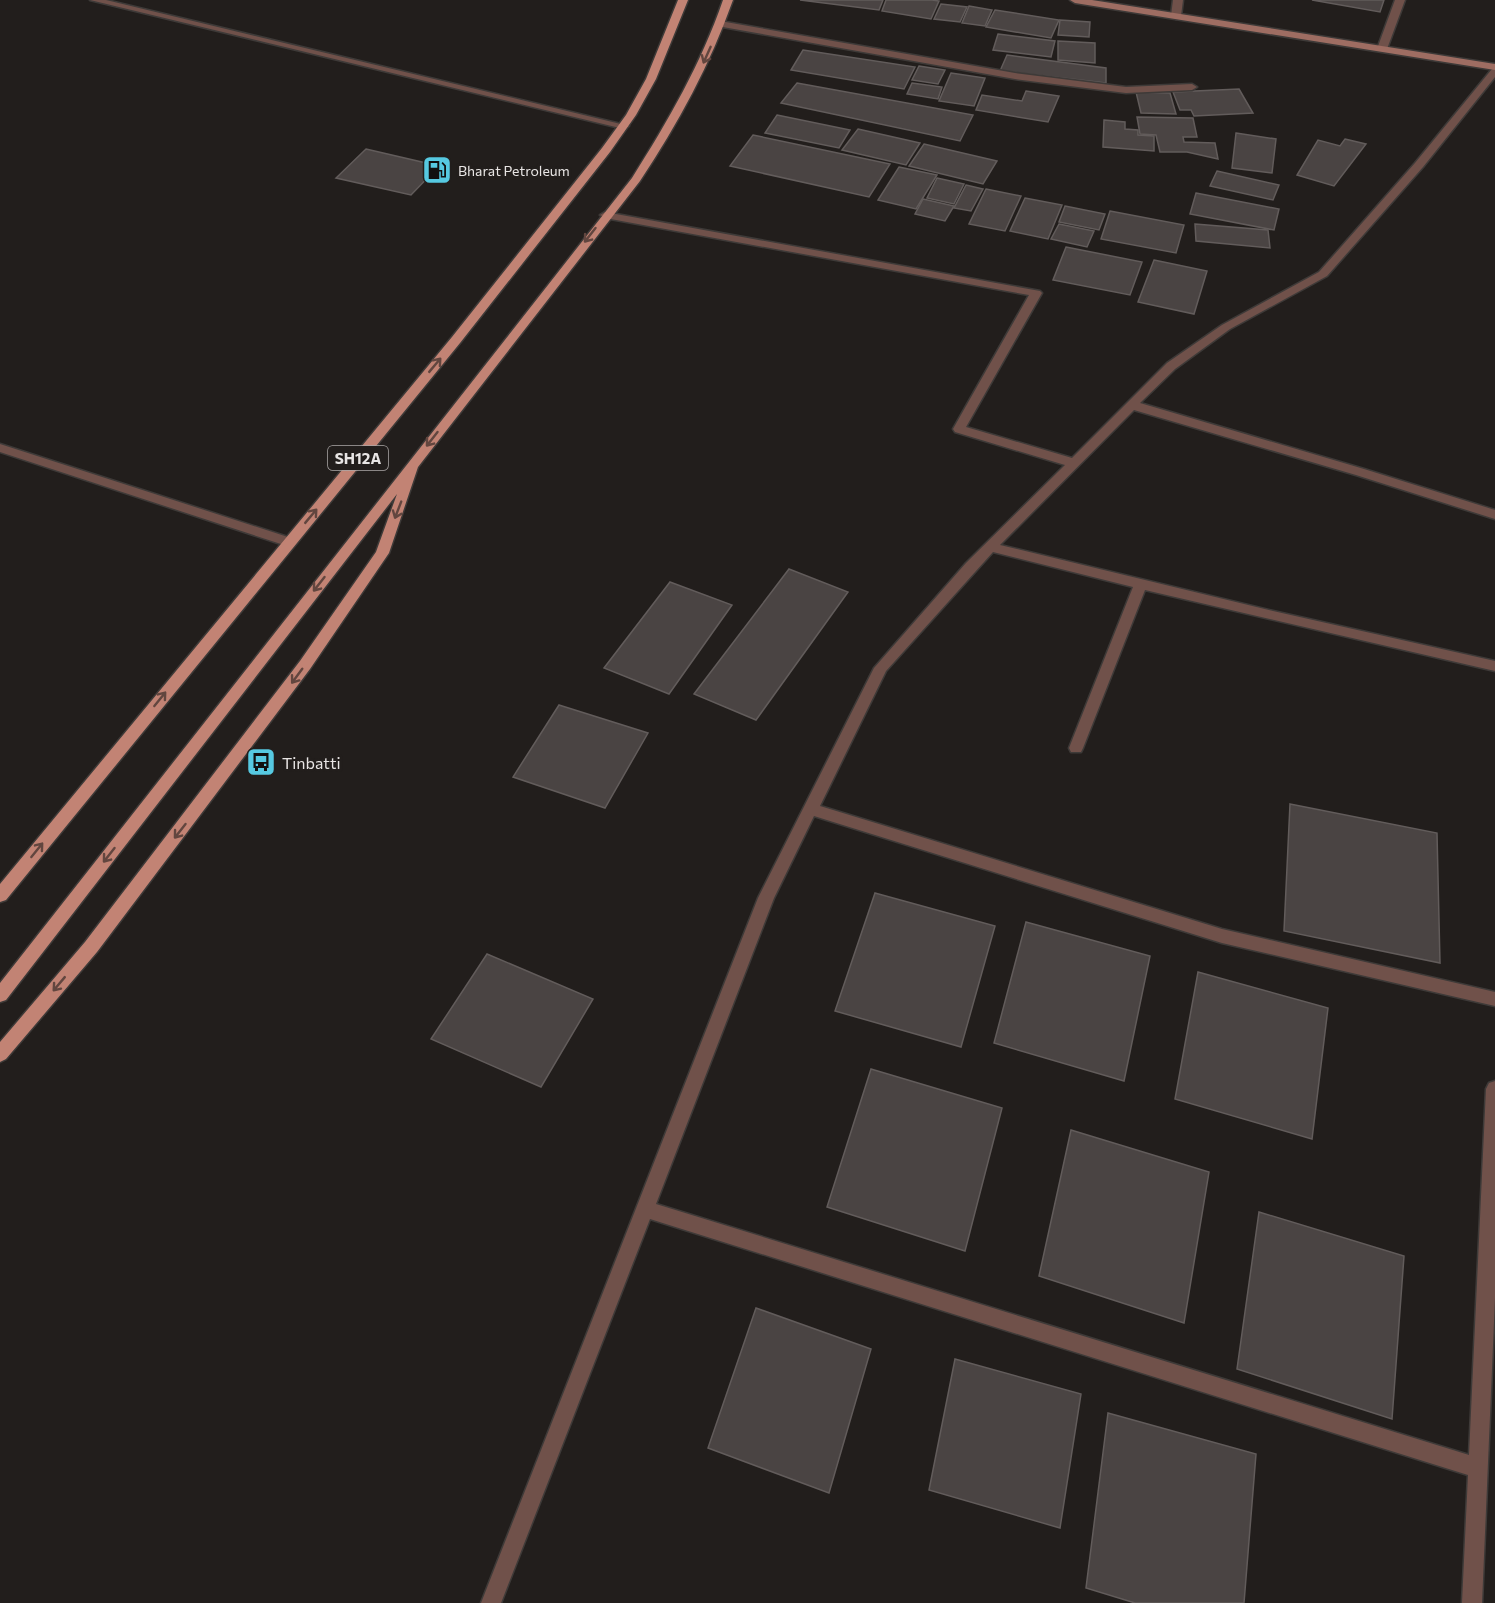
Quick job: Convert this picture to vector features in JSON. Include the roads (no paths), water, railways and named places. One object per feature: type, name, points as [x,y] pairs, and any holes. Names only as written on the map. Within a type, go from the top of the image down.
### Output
[{"type":"main road","name":"SH12A","points":[[0,895],[456,340],[624,126],[666,51],[683,0]]},
{"type":"main road","name":"SH12A","points":[[0,995],[605,215],[636,179],[686,99],[720,24],[728,0]]},
{"type":"main road","points":[[1075,0],[1495,69]]},
{"type":"main road","name":"SH12A","points":[[0,1054],[91,947],[305,665],[382,552],[419,455]]},
{"type":"street","points":[[95,0],[624,126]]},
{"type":"street","points":[[1176,16],[1178,0]]},
{"type":"street","points":[[1382,49],[1400,0]]},
{"type":"street","points":[[720,24],[1015,76],[1126,90],[1192,87]]},
{"type":"street","points":[[491,1603],[766,898],[881,668],[990,548],[1171,366],[1226,327],[1323,274],[1419,165],[1495,69]]},
{"type":"street","points":[[605,215],[1036,293],[958,429],[1074,463]]},
{"type":"street","points":[[1132,405],[1360,472],[1495,515]]},
{"type":"street","points":[[0,448],[289,542]]},
{"type":"street","points":[[990,548],[1495,666]]},
{"type":"street","points":[[1076,748],[1142,584]]},
{"type":"street","points":[[810,809],[1222,936],[1495,999]]},
{"type":"street","points":[[1472,1603],[1495,1089]]},
{"type":"street","points":[[644,1209],[1478,1468]]},
{"type":"place","name":"Bharat Petroleum","points":[[437,170]]},
{"type":"place","name":"Tinbatti","points":[[261,762]]}]
